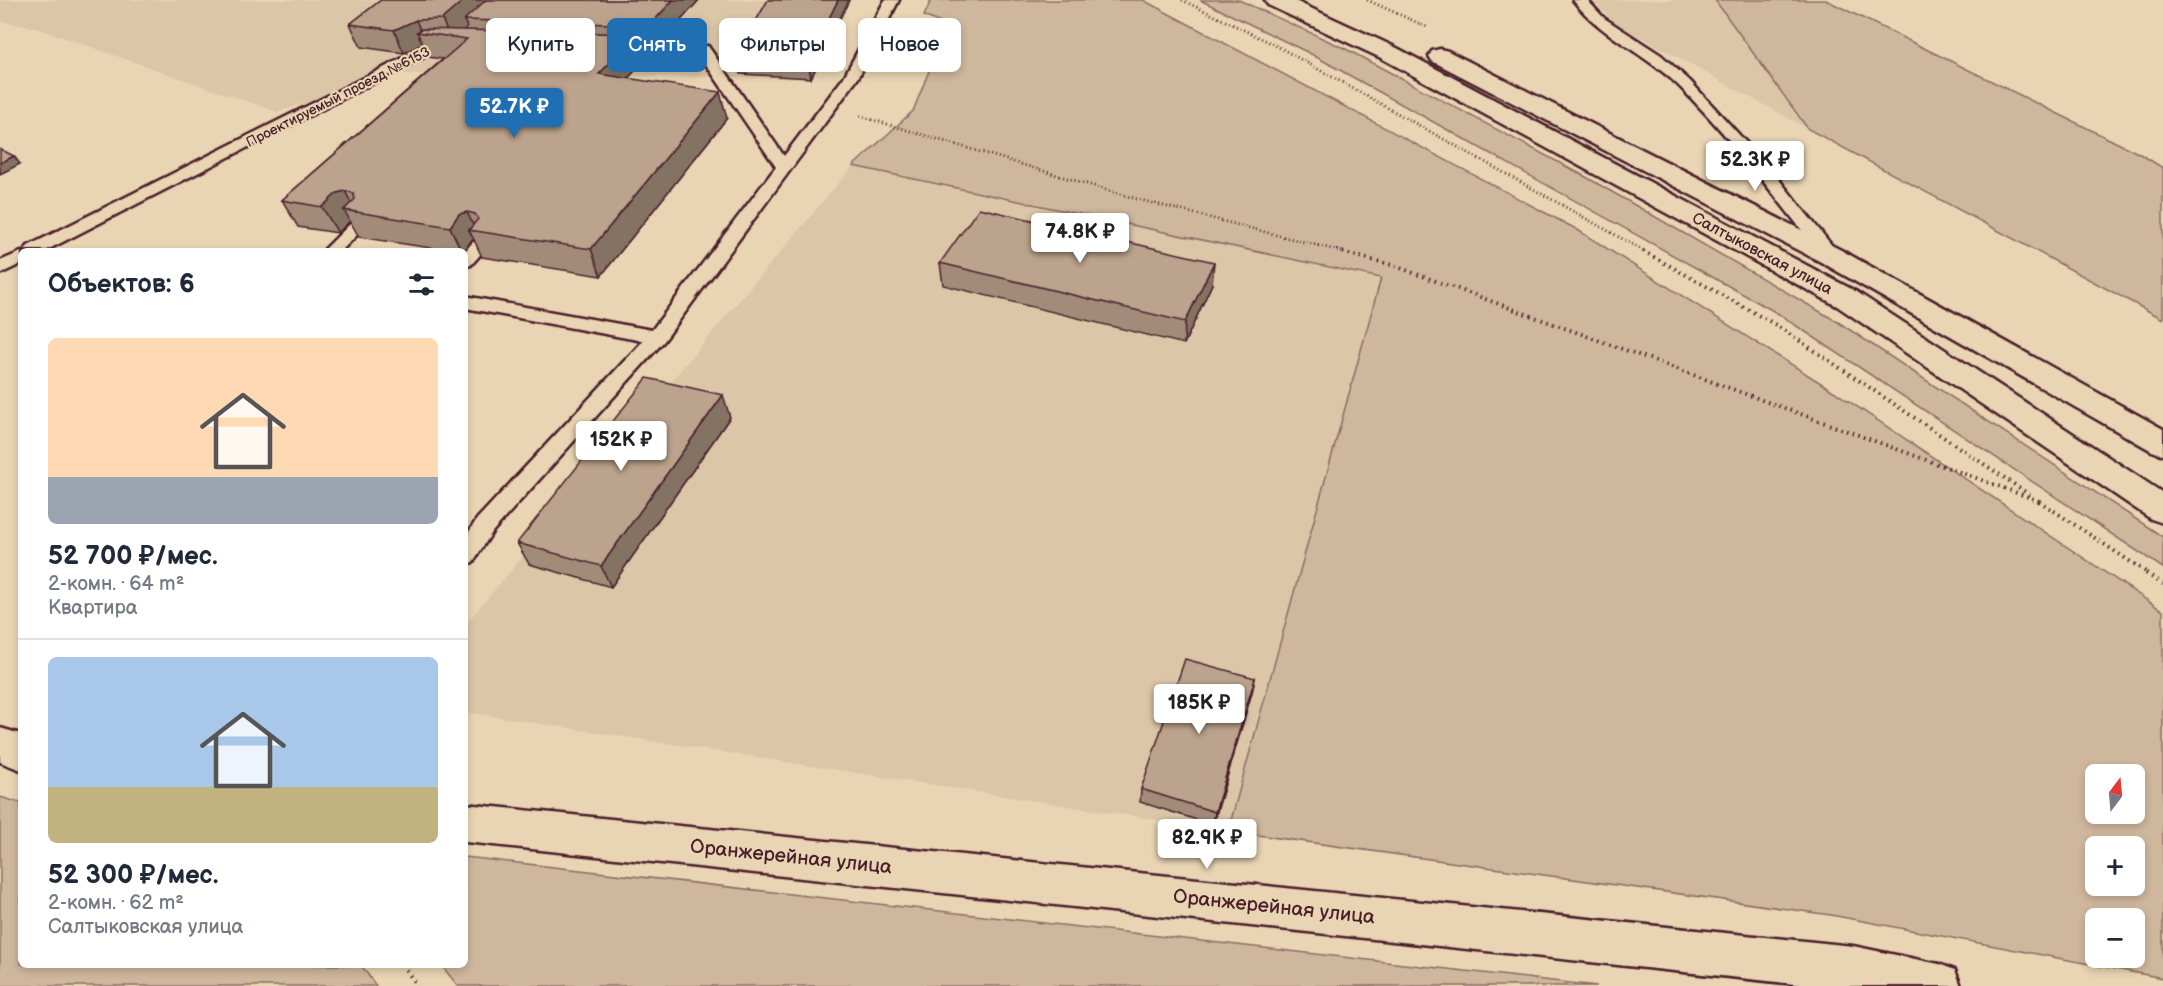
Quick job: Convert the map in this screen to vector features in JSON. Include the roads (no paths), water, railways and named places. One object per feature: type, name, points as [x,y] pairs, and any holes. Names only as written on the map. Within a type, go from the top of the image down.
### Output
[{"type":"main road","name":"Салтыковская улица","points":[[1276,0],[1389,53],[1847,299],[2163,510]]},
{"type":"main road","name":"Салтыковская улица","points":[[1317,0],[1416,43],[1831,256],[2163,443]]},
{"type":"main road","points":[[0,745],[18,751]]},
{"type":"main road","name":"Оранжерейная улица","points":[[468,823],[1853,968],[1939,986]]},
{"type":"lane","points":[[468,551],[485,525],[657,337],[851,78],[892,0]]},
{"type":"lane","points":[[1580,0],[1599,21],[1656,58],[1685,84],[1767,175],[1831,256]]},
{"type":"lane","name":"Проектируемый проезд №6153","points":[[38,248],[431,48],[463,46]]},
{"type":"lane","points":[[597,52],[667,54],[704,49],[784,168]]},
{"type":"lane","points":[[334,248],[359,225]]},
{"type":"lane","points":[[468,258],[479,246]]},
{"type":"lane","points":[[0,268],[18,259]]},
{"type":"lane","points":[[468,303],[657,337]]}]
